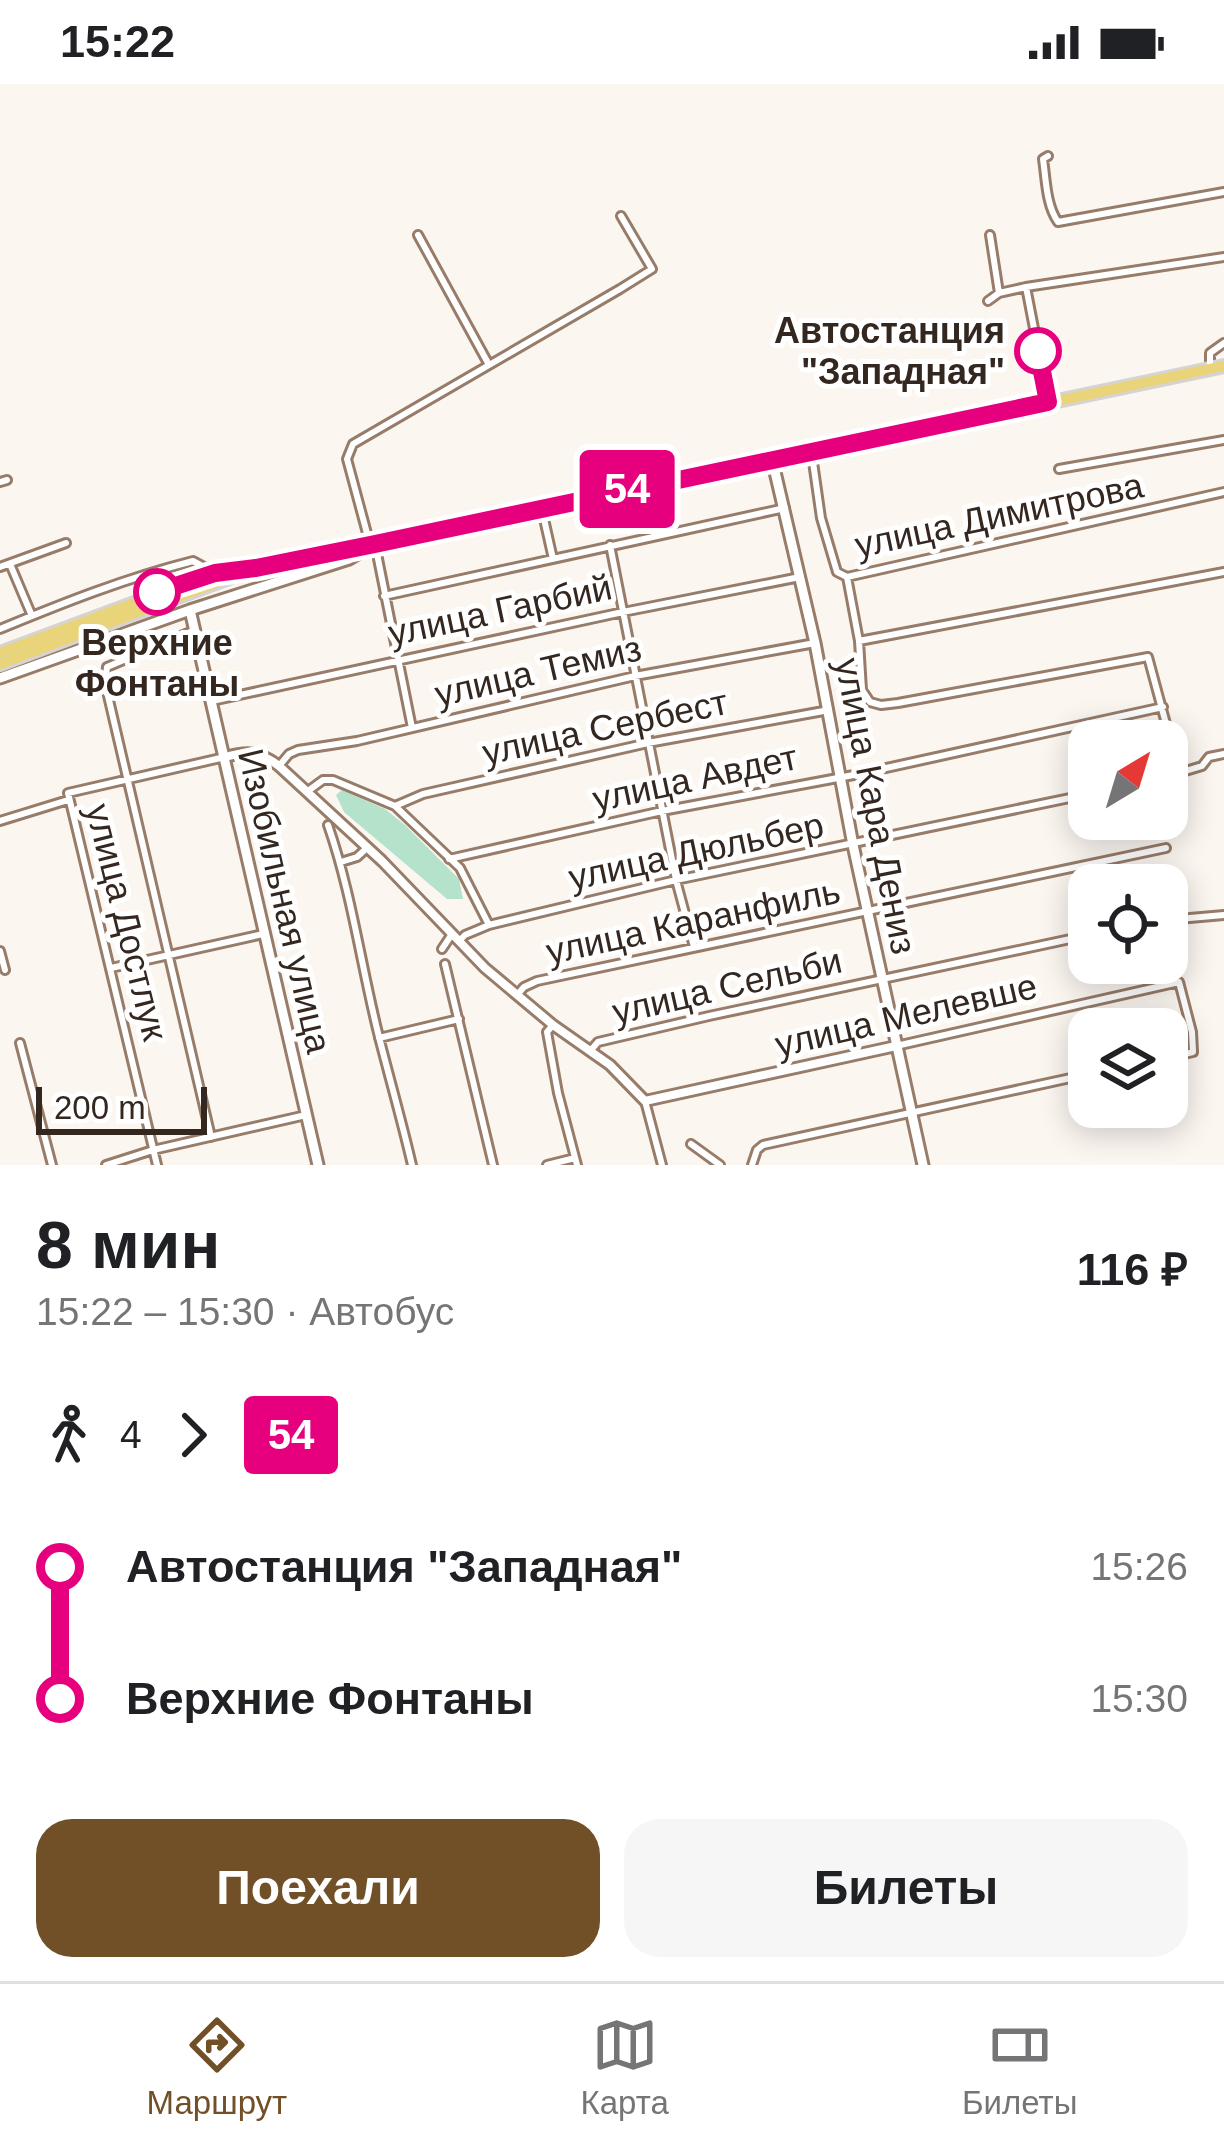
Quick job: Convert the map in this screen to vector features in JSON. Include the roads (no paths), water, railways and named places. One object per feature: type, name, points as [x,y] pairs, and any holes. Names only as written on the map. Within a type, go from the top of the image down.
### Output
[{"type":"main road","points":[[0,653],[215,573],[1224,366]]},
{"type":"main road","name":"улица Кара Дениз","points":[[772,459],[923,1165]]},
{"type":"main road","points":[[0,678],[170,616],[350,559],[371,541]]},
{"type":"main road","points":[[302,573],[335,551]]},
{"type":"main road","points":[[0,664],[262,567]]},
{"type":"main road","points":[[195,630],[196,616],[214,602]]},
{"type":"main road","name":"Изобильная улица","points":[[190,610],[318,1165]]},
{"type":"main road","points":[[170,616],[186,617],[195,630]]},
{"type":"street","points":[[1048,156],[1043,159],[1045,177],[1058,222],[1224,192]]},
{"type":"street","points":[[412,728],[371,541],[347,459],[352,444],[652,268],[622,216]]},
{"type":"street","points":[[418,235],[488,363]]},
{"type":"street","points":[[990,235],[999,293]]},
{"type":"street","points":[[988,301],[999,293],[1026,287],[1224,257]]},
{"type":"street","points":[[1026,287],[1048,402]]},
{"type":"street","points":[[1210,369],[1210,353],[1224,343]]},
{"type":"street","points":[[1059,470],[1224,440]]},
{"type":"street","name":"улица Димитрова","points":[[812,452],[820,518],[837,572],[847,577],[1224,493]]},
{"type":"street","points":[[384,596],[785,508]]},
{"type":"street","points":[[542,509],[553,560]]},
{"type":"street","points":[[0,567],[66,543]]},
{"type":"street","points":[[610,545],[676,880],[695,948]]},
{"type":"street","points":[[0,629],[115,583],[189,562],[215,573]]},
{"type":"street","points":[[9,563],[32,616]]},
{"type":"street","points":[[859,641],[1224,572]]},
{"type":"street","name":"улица Гарбий","points":[[212,701],[800,577]]},
{"type":"street","points":[[847,577],[862,690],[870,701],[880,705],[1013,684],[1148,657],[1167,720]]},
{"type":"street","points":[[195,630],[106,667],[105,683],[212,1137]]},
{"type":"street","name":"улица Темиз","points":[[279,766],[298,751],[635,676],[815,643]]},
{"type":"street","name":"улица Авдет","points":[[449,859],[1163,707]]},
{"type":"street","name":"улица Сербест","points":[[395,806],[423,794],[649,742],[829,710]]},
{"type":"street","points":[[225,758],[250,752],[279,766],[517,995],[610,1064],[645,1101],[662,1165]]},
{"type":"street","points":[[1188,770],[1224,754]]},
{"type":"street","name":"улица Достлук","points":[[157,1165],[68,793],[225,758]]},
{"type":"street","points":[[308,791],[322,780],[333,780],[395,806],[460,868],[489,925]]},
{"type":"street","name":"улица Дюльбер","points":[[456,938],[489,925],[676,880],[1068,799]]},
{"type":"street","points":[[0,821],[68,800]]},
{"type":"street","points":[[328,825],[341,862],[412,1165]]},
{"type":"street","points":[[341,862],[368,847]]},
{"type":"street","name":"улица Каранфиль","points":[[517,995],[536,981],[1166,848]]},
{"type":"street","points":[[1188,919],[1224,916]]},
{"type":"street","points":[[111,968],[263,934]]},
{"type":"street","points":[[442,950],[456,938]]},
{"type":"street","name":"улица Сельби","points":[[591,1050],[598,1042],[1068,940]]},
{"type":"street","points":[[0,951],[5,970]]},
{"type":"street","points":[[445,964],[493,1165]]},
{"type":"street","name":"улица Мелевше","points":[[645,1101],[1179,982],[1186,1008]]},
{"type":"street","name":"улица Мелевше","points":[[1188,1017],[1193,1052],[1188,1053]]},
{"type":"street","points":[[379,1038],[459,1019]]},
{"type":"street","points":[[547,1165],[576,1162],[547,1032],[553,1025]]},
{"type":"street","points":[[20,1043],[52,1165]]},
{"type":"street","points":[[752,1165],[763,1145],[1068,1079]]},
{"type":"street","points":[[106,1165],[306,1114]]},
{"type":"street","points":[[691,1144],[720,1165]]},
{"type":"place","name":"Автостанция \"Западная\"","points":[[1038,351]]},
{"type":"place","name":"Верхние Фонтаны","points":[[157,592]]}]
